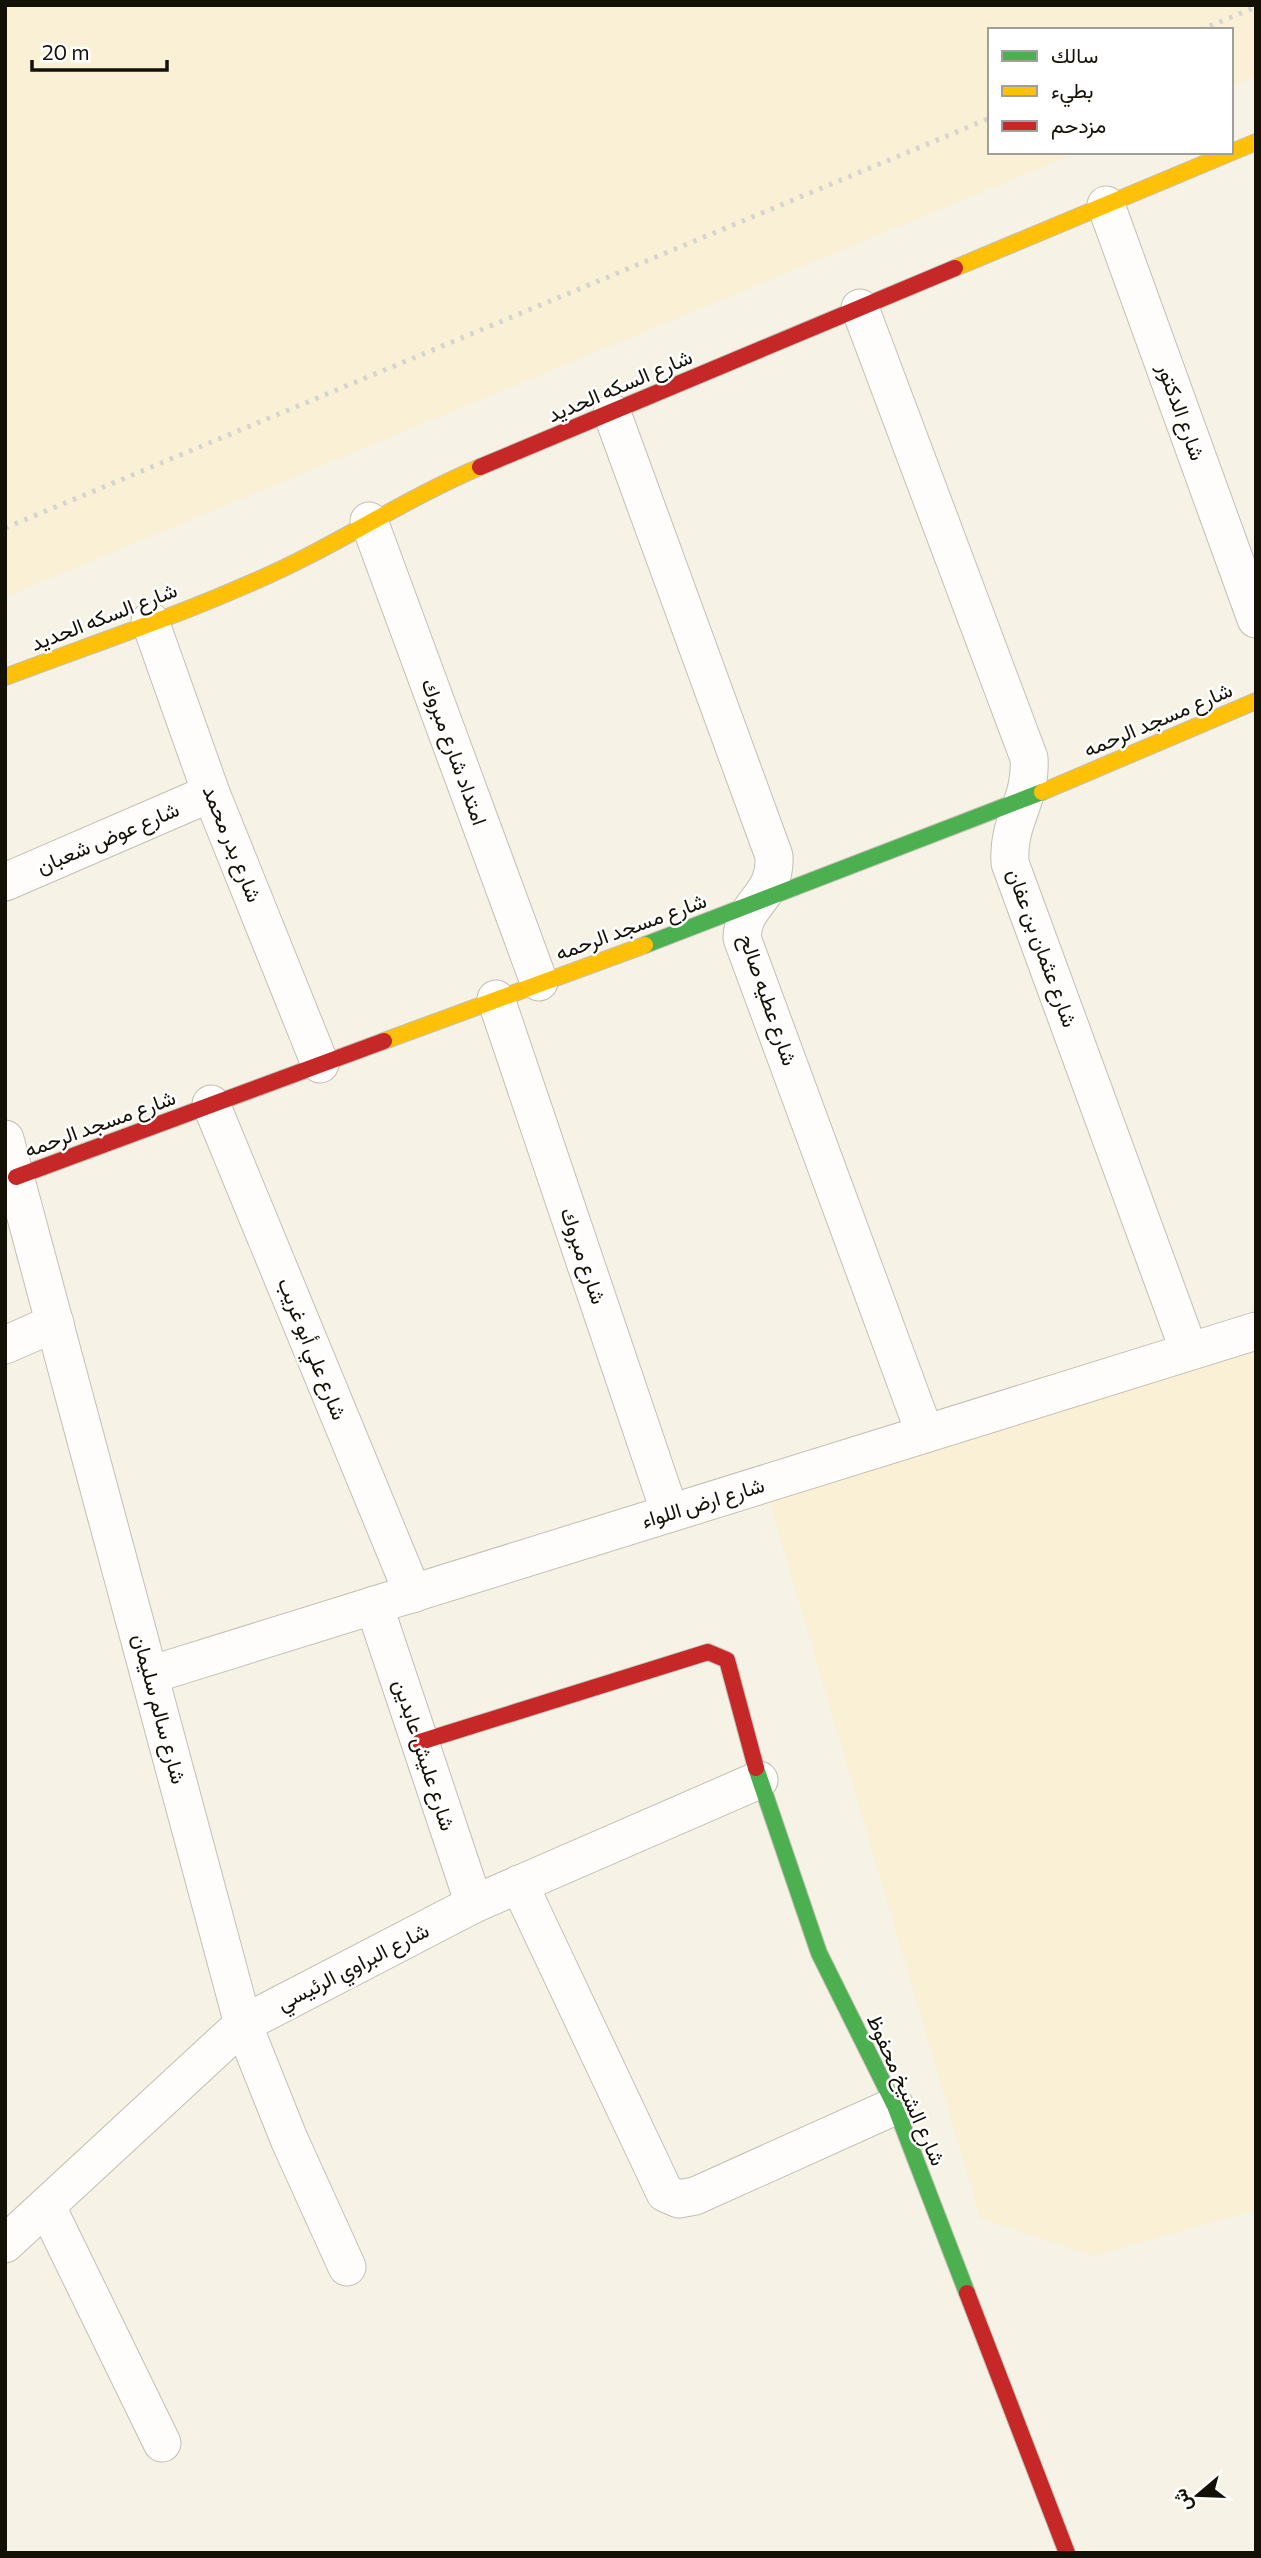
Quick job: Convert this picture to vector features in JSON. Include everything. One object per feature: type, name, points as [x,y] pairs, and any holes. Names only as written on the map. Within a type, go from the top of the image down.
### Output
[{"type":"street","name":"شارع السكه الحديد","points":[[1233,152],[1256,142]]},
{"type":"street","name":"شارع السكه الحديد","points":[[5,677],[252,583],[312,555],[424,491],[1227,154]]},
{"type":"street","name":"شارع الدكتور","points":[[1106,205],[1256,619]]},
{"type":"street","name":"شارع عثمان بن عفان","points":[[860,308],[1029,758],[1030,779],[1026,799],[1012,829],[1010,863],[1189,1351]]},
{"type":"street","name":"شارع عطيه صالح","points":[[612,412],[771,844],[775,870],[772,882],[743,925],[743,938],[925,1434]]},
{"type":"street","name":"امتداد شارع مبروك","points":[[369,521],[539,982]]},
{"type":"street","name":"شارع بدر محمد","points":[[150,621],[211,793],[320,1064]]},
{"type":"street","name":"شارع مسجد الرحمه","points":[[16,1177],[756,904],[1026,799],[1256,701]]},
{"type":"street","name":"شارع عوض شعبان","points":[[5,882],[211,793]]},
{"type":"street","name":"شارع مبروك","points":[[496,999],[670,1513]]},
{"type":"street","name":"شارع علي أبو غريب","points":[[211,1104],[413,1594]]},
{"type":"street","name":"شارع سالم سليمان","points":[[5,1139],[243,2024],[289,2138],[347,2267]]},
{"type":"street","points":[[5,1345],[54,1323]]},
{"type":"street","name":"شارع ارض اللواء","points":[[150,1675],[1256,1331]]},
{"type":"street","name":"شارع عليش عابدين","points":[[374,1605],[474,1904]]},
{"type":"street","name":"شارع الشيخ محفوظ","points":[[420,1742],[708,1652],[727,1660],[759,1780],[819,1953],[895,2106],[1067,2553]]},
{"type":"street","name":"شارع البراوي الرئيسي","points":[[6,2240],[47,2207],[243,2024],[474,1904],[759,1780]]},
{"type":"street","points":[[519,1884],[665,2193],[679,2199],[695,2196],[895,2106]]},
{"type":"street","points":[[47,2207],[162,2443]]},
{"type":"shaded area","points":[[5,5],[1256,5],[1256,76],[1233,86],[1233,28],[988,28],[988,154],[1074,154],[5,597]]},
{"type":"shaded area","points":[[1256,1349],[1256,2210],[1094,2256],[980,2218],[767,1494]]},
{"type":"railway","points":[[1205,28],[1256,7]]},
{"type":"railway","points":[[5,528],[988,119]]},
{"type":"traffic: fast","points":[[645,945],[1042,792]]},
{"type":"traffic: fast","points":[[756,1768],[819,1953],[895,2106],[967,2293]]},
{"type":"traffic: slow","points":[[1233,152],[1256,142]]},
{"type":"traffic: slow","points":[[955,268],[1227,154]]},
{"type":"traffic: slow","points":[[5,677],[161,620],[253,582],[480,467]]},
{"type":"traffic: slow","points":[[1042,792],[1256,701]]},
{"type":"traffic: slow","points":[[384,1041],[645,945]]},
{"type":"traffic: jam","points":[[480,467],[955,268]]},
{"type":"traffic: jam","points":[[16,1177],[384,1041]]},
{"type":"traffic: jam","points":[[420,1742],[708,1652],[727,1660],[756,1768]]},
{"type":"traffic: jam","points":[[967,2293],[1067,2553]]}]
